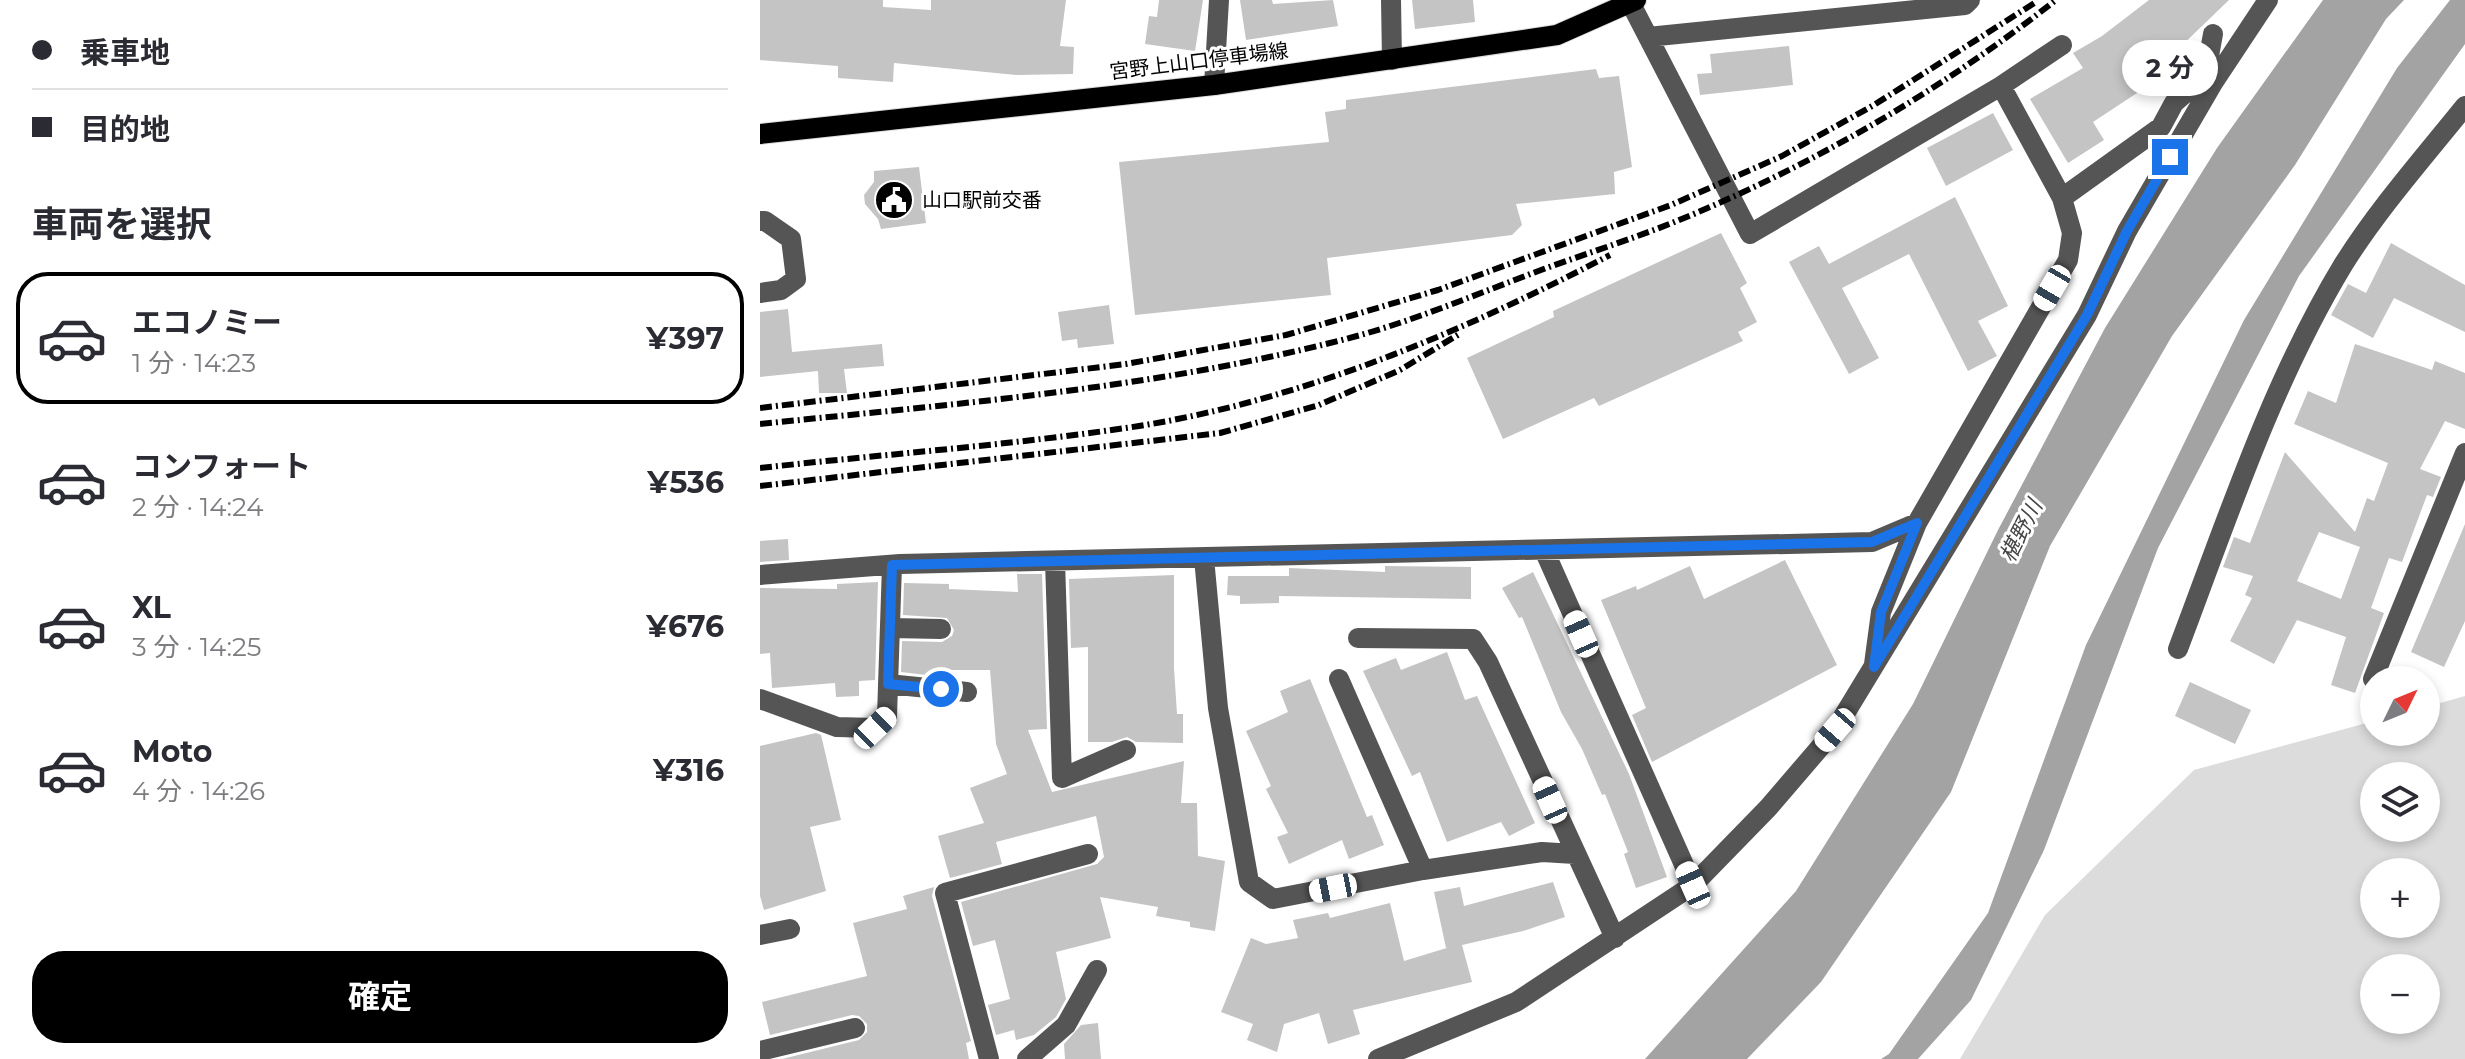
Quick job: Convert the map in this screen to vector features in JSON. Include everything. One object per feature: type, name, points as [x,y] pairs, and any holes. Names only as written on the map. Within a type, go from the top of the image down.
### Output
[{"type":"main road","name":"宮野上山口停車場線","points":[[760,134],[1214,85],[1392,60],[1557,35],[1633,2]]},
{"type":"street","points":[[1214,85],[1219,0]]},
{"type":"street","points":[[1391,0],[1392,60]]},
{"type":"street","points":[[1648,37],[1965,5],[1970,0]]},
{"type":"street","points":[[1378,1059],[1516,1002],[1693,885],[1768,808],[1835,730],[2087,315],[2127,231],[2207,81],[2268,0]]},
{"type":"street","points":[[1633,2],[1750,234],[2001,86],[2062,45]]},
{"type":"street","points":[[2207,81],[2213,34]]},
{"type":"street","points":[[2062,198],[2161,127],[2174,103],[2207,81]]},
{"type":"street","points":[[1874,667],[1881,612],[1917,523],[2068,260],[2072,233],[2062,198],[2001,86]]},
{"type":"street","points":[[2178,649],[2249,463],[2306,331],[2345,263],[2465,106]]},
{"type":"street","points":[[760,221],[765,221],[791,239],[796,279],[781,290],[760,293]]},
{"type":"street","points":[[2378,666],[2465,453]]},
{"type":"street","points":[[760,575],[892,565],[1872,542],[1917,523]]},
{"type":"street","points":[[1544,550],[1693,885]]},
{"type":"street","points":[[1204,558],[1218,708],[1249,882],[1273,899],[1423,870],[1542,852],[1575,854]]},
{"type":"street","points":[[1055,561],[1062,778],[1126,750]]},
{"type":"street","points":[[760,699],[837,727],[875,728],[887,716],[892,565]]},
{"type":"street","points":[[891,628],[941,629]]},
{"type":"street","points":[[1358,638],[1473,639],[1488,662],[1615,938]]},
{"type":"street","points":[[1339,679],[1423,870]]},
{"type":"street","points":[[888,684],[967,692]]},
{"type":"street","points":[[989,1059],[945,893],[1088,854]]},
{"type":"street","points":[[760,935],[790,929]]},
{"type":"street","points":[[1027,1059],[1066,1025],[1097,970]]},
{"type":"street","points":[[760,1051],[855,1028]]},
{"type":"shaded area","points":[[2465,696],[2465,1059],[1960,1059],[2045,915],[2194,770],[2360,725],[2360,746],[2440,746],[2440,703]]},
{"type":"water","name":"椹野川","points":[[2323,0],[2404,0],[2386,19],[2295,165],[2172,336],[2050,546],[1951,792],[1821,982],[1747,1059],[1645,1059],[1796,891],[1913,704],[1998,530],[2105,328],[2217,148]]},
{"type":"water","points":[[2450,0],[2465,0],[2465,44],[2299,276],[2158,548],[2044,850],[1971,1000],[1918,1059],[1881,1059],[1889,1054],[1988,913],[2086,645],[2244,320],[2397,68]]},
{"type":"building","points":[[760,0],[883,0],[883,7],[931,10],[931,0],[1066,0],[1060,46],[1074,47],[1073,74],[1016,75],[894,63],[893,82],[838,78],[838,66],[760,60]]},
{"type":"building","points":[[1159,0],[1203,0],[1195,51],[1145,44],[1149,16],[1157,17]]},
{"type":"building","points":[[1240,0],[1272,0],[1273,4],[1333,0],[1338,26],[1246,40]]},
{"type":"building","points":[[1412,0],[1473,0],[1475,22],[1415,29]]},
{"type":"building","points":[[2149,0],[2229,0],[2175,52],[2134,83],[2140,91],[2093,122],[2104,140],[2068,163],[2030,99],[2083,68],[2073,53],[2102,36]]},
{"type":"building","points":[[1789,46],[1793,85],[1700,95],[1697,74],[1712,73],[1710,54]]},
{"type":"building","points":[[1596,69],[1599,78],[1619,76],[1632,167],[1614,172],[1615,194],[1516,204],[1522,225],[1512,235],[1327,258],[1331,295],[1135,315],[1119,162],[1329,142],[1325,112],[1346,109],[1346,100]]},
{"type":"building","points":[[1993,113],[2013,150],[1946,186],[1927,148]]},
{"type":"building","name":"山口駅前交番","points":[[919,167],[926,223],[881,229],[878,219],[865,204],[864,195],[874,182],[874,171]]},
{"type":"building","points":[[1955,197],[2008,306],[1978,321],[1997,356],[1968,371],[1909,254],[1842,288],[1879,358],[1849,374],[1789,262],[1819,246],[1829,264]]},
{"type":"building","points":[[1721,233],[1747,283],[1740,288],[1757,322],[1738,332],[1743,341],[1599,406],[1594,398],[1503,439],[1467,358],[1554,317],[1553,311]]},
{"type":"building","points":[[2391,243],[2465,285],[2465,332],[2394,298],[2373,338],[2331,315],[2348,284],[2366,293]]},
{"type":"building","points":[[1109,305],[1114,344],[1078,348],[1077,339],[1062,341],[1058,312]]},
{"type":"building","points":[[788,309],[792,352],[882,344],[884,366],[844,369],[847,393],[819,393],[818,371],[760,377],[760,312]]},
{"type":"building","points":[[2355,344],[2432,370],[2435,361],[2465,373],[2465,429],[2445,421],[2420,469],[2441,477],[2433,497],[2427,495],[2402,562],[2389,558],[2371,608],[2384,613],[2365,666],[2360,666],[2360,679],[2355,693],[2331,685],[2346,637],[2297,620],[2274,664],[2230,641],[2252,598],[2245,595],[2253,576],[2223,567],[2234,537],[2250,543],[2285,452],[2355,532],[2367,498],[2374,501],[2388,463],[2294,424],[2308,391],[2336,403]],"holes":[[[2319,532],[2360,547],[2341,599],[2297,581]]]},
{"type":"building","points":[[2465,524],[2465,621],[2444,667],[2411,652]]},
{"type":"building","points":[[788,539],[789,560],[760,562],[760,541]]},
{"type":"building","points":[[1785,560],[1837,665],[1652,762],[1632,715],[1646,708],[1601,600],[1636,586],[1637,590],[1690,566],[1704,599]]},
{"type":"building","points":[[1385,566],[1471,567],[1471,599],[1279,596],[1279,603],[1240,604],[1240,596],[1227,595],[1228,576],[1289,576],[1289,568],[1385,572]]},
{"type":"building","points":[[1533,572],[1629,774],[1667,877],[1636,888],[1624,854],[1628,852],[1605,794],[1602,795],[1582,749],[1561,712],[1522,617],[1519,618],[1502,588]]},
{"type":"building","points":[[1017,574],[1042,574],[1047,729],[1028,730],[1052,792],[1184,761],[1181,803],[1197,803],[1198,856],[1225,861],[1215,931],[1190,927],[1190,922],[1156,916],[1158,907],[1100,897],[1111,938],[1056,952],[1066,999],[1056,1017],[1034,1035],[1016,1040],[1014,1030],[996,1035],[988,1005],[1010,999],[995,940],[973,946],[961,902],[1097,864],[1104,857],[1096,816],[996,842],[1002,864],[950,878],[938,836],[984,823],[970,788],[1007,774],[996,744],[990,670],[943,670],[943,677],[901,672],[902,641],[942,642],[952,636],[954,630],[947,618],[903,615],[904,583],[949,584],[949,589],[1018,592]]},
{"type":"building","points":[[1174,575],[1174,668],[1177,714],[1183,714],[1183,743],[1136,742],[1127,737],[1112,742],[1088,742],[1088,647],[1071,648],[1069,579]]},
{"type":"building","points":[[878,582],[875,680],[859,681],[859,696],[836,697],[835,683],[772,688],[770,653],[760,654],[760,588],[837,589],[837,584]]},
{"type":"building","points":[[1447,652],[1465,700],[1477,696],[1535,823],[1509,836],[1501,822],[1447,842],[1420,772],[1412,776],[1363,671],[1396,658],[1401,670]]},
{"type":"building","points":[[1310,679],[1367,817],[1372,815],[1384,845],[1349,859],[1342,840],[1289,864],[1277,837],[1288,833],[1266,789],[1271,786],[1246,731],[1288,712],[1280,691]]},
{"type":"building","points":[[2190,682],[2251,710],[2235,744],[2175,716]]},
{"type":"building","points":[[816,733],[821,735],[841,820],[810,827],[826,891],[764,910],[760,896],[760,746]]},
{"type":"building","points":[[1553,882],[1565,917],[1523,931],[1462,945],[1472,982],[1353,1010],[1360,1034],[1328,1044],[1319,1013],[1284,1024],[1277,1052],[1247,1040],[1253,1024],[1221,1012],[1251,938],[1266,944],[1298,938],[1293,920],[1328,913],[1330,918],[1390,903],[1404,961],[1450,947],[1446,948],[1434,892],[1460,887],[1464,906]]},
{"type":"building","points":[[934,887],[932,896],[971,1041],[966,1043],[969,1059],[782,1059],[859,1040],[867,1032],[867,1024],[859,1016],[852,1015],[770,1035],[762,1002],[867,976],[853,923],[907,909],[903,896]]},
{"type":"building","points":[[1098,1023],[1101,1059],[1065,1059],[1064,1044],[1081,1025]]},
{"type":"railway","points":[[760,424],[978,402],[1123,383],[1267,358],[1389,326],[1672,223],[1774,177],[1919,96],[2012,34],[2056,0]]},
{"type":"railway","points":[[760,408],[1126,364],[1286,335],[1438,290],[1671,205],[1782,156],[1874,105],[2036,2]]},
{"type":"railway","points":[[760,468],[1045,439],[1139,426],[1261,399],[1321,381],[1440,336],[1610,255]]},
{"type":"railway","points":[[760,486],[1220,433],[1319,405],[1400,370],[1461,333]]},
{"type":"place","name":"山口駅前交番","points":[[894,200]]},
{"type":"route","points":[[941,689],[888,684],[892,565],[1872,542],[1917,523],[1881,612],[1874,667],[1898,632],[2087,315],[2127,231],[2170,157]]}]
